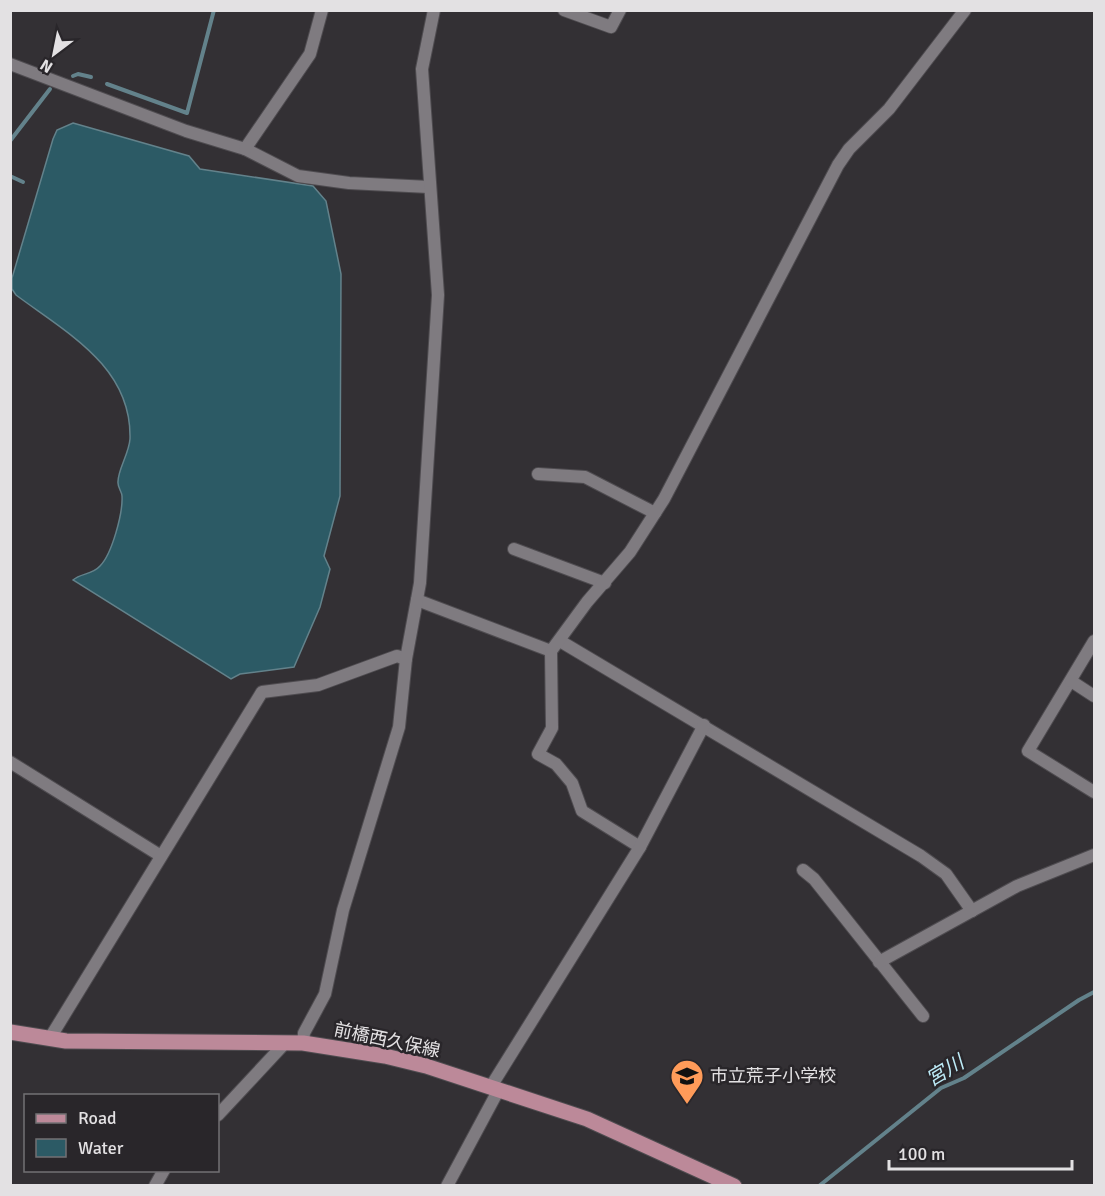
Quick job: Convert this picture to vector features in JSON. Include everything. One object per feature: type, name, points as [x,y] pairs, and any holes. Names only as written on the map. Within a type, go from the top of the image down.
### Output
[{"type":"main road","name":"前橋西久保線","points":[[10,1032],[84,1041],[286,1042],[333,1046],[426,1066],[587,1119],[734,1185]]},
{"type":"street","points":[[245,149],[309,54],[322,10]]},
{"type":"street","points":[[303,1043],[304,1033],[325,994],[343,910],[399,727],[406,659],[417,600],[424,540],[438,296],[422,69],[434,10]]},
{"type":"street","points":[[564,10],[611,27],[620,10]]},
{"type":"street","points":[[640,846],[582,811],[572,783],[556,764],[538,754],[552,728],[551,651],[587,602],[630,552],[655,513],[724,386],[838,165],[849,149],[889,109],[965,10]]},
{"type":"street","points":[[10,64],[186,131],[245,149],[298,176],[314,180],[429,187]]},
{"type":"street","points":[[538,474],[585,477],[655,513]]},
{"type":"street","points":[[514,549],[605,583]]},
{"type":"street","points":[[417,600],[551,651]]},
{"type":"street","points":[[560,641],[704,725],[940,869],[972,911]]},
{"type":"street","points":[[1095,641],[1028,751],[1095,792]]},
{"type":"street","points":[[50,1038],[262,692],[308,687],[397,657],[406,659]]},
{"type":"street","points":[[1071,681],[1095,696]]},
{"type":"street","points":[[447,1185],[494,1090],[640,846],[704,725]]},
{"type":"street","points":[[10,762],[161,856]]},
{"type":"street","points":[[879,962],[1027,881],[1095,855]]},
{"type":"street","points":[[803,870],[814,879],[923,1016]]},
{"type":"street","points":[[219,1114],[286,1042]]},
{"type":"street","points":[[155,1185],[163,1172]]},
{"type":"water","points":[[73,123],[189,156],[200,169],[313,186],[326,201],[341,274],[340,496],[324,556],[330,569],[320,607],[294,667],[240,674],[231,679],[73,580],[100,566],[109,552],[116,533],[122,503],[118,478],[130,439],[128,414],[120,391],[93,354],[56,323],[16,295],[12,289],[12,278],[53,139],[57,130]]},
{"type":"waterway","points":[[107,84],[187,113],[214,10]]},
{"type":"waterway","points":[[73,76],[78,74],[91,77]]},
{"type":"waterway","points":[[10,141],[50,89]]},
{"type":"waterway","points":[[10,176],[23,182]]},
{"type":"waterway","name":"宮川","points":[[819,1186],[941,1088],[964,1078],[1094,992]]},
{"type":"place","name":"市立荒子小学校","points":[[687,1105]]}]
